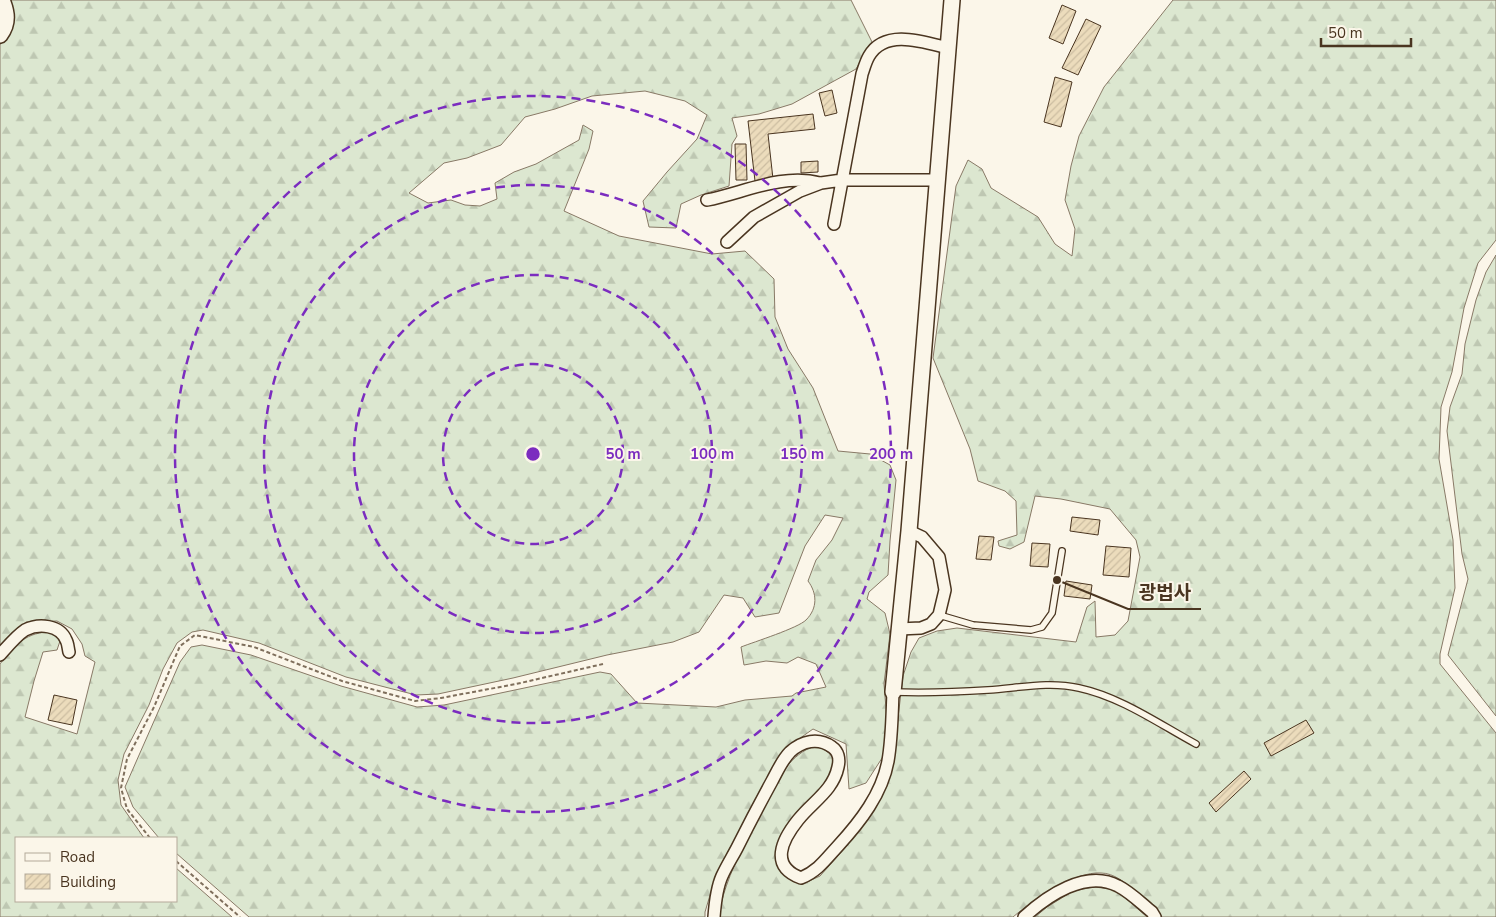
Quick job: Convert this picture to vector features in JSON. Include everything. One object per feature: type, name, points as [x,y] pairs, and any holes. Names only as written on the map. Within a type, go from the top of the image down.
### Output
[{"type":"street","points":[[0,34],[7,20],[2,0]]},
{"type":"street","points":[[714,917],[721,877],[756,810],[790,752],[805,743],[821,741],[834,748],[840,760],[836,777],[823,796],[799,818],[781,850],[781,862],[786,869],[801,878],[814,872],[858,824],[870,807],[888,763],[952,0]]},
{"type":"street","points":[[834,224],[862,74],[869,55],[878,46],[886,42],[902,39],[921,41],[948,48]]},
{"type":"street","points":[[707,200],[776,183],[808,180],[820,183]]},
{"type":"street","points":[[727,242],[754,217],[820,183],[842,180],[938,180]]},
{"type":"street","points":[[899,628],[921,628],[931,624],[939,615],[945,590],[939,557],[922,537],[908,532]]},
{"type":"street","points":[[0,655],[25,630],[48,625],[58,630],[66,639],[69,652]]},
{"type":"street","points":[[1024,917],[1036,906],[1056,894],[1095,879],[1119,886],[1152,912],[1155,917]]},
{"type":"lane","points":[[939,615],[972,625],[1030,630],[1042,627],[1052,614],[1062,551]]},
{"type":"lane","points":[[893,692],[923,693],[990,690],[1035,685],[1081,688],[1106,697],[1196,744]]},
{"type":"path","points":[[149,837],[127,809],[121,788],[127,759],[154,707],[180,646],[195,635],[254,647],[342,681],[415,701],[516,684],[603,664]]},
{"type":"path","points":[[178,863],[240,917]]},
{"type":"green space","points":[[10,0],[851,0],[872,42],[856,69],[792,104],[759,114],[732,118],[737,136],[732,144],[729,186],[681,204],[676,228],[649,227],[643,201],[697,139],[707,115],[685,101],[645,91],[592,96],[525,117],[501,145],[467,158],[444,163],[409,193],[428,203],[451,200],[465,205],[480,206],[497,199],[495,183],[514,172],[536,164],[579,140],[583,125],[593,131],[589,149],[564,211],[619,236],[712,254],[745,251],[774,279],[775,317],[788,349],[813,388],[838,451],[870,454],[890,465],[896,480],[888,575],[869,592],[867,599],[885,613],[890,634],[884,684],[887,721],[884,755],[866,783],[849,789],[846,744],[813,729],[789,746],[752,806],[716,875],[705,917],[249,917],[178,855],[178,837],[158,837],[133,807],[125,787],[180,662],[191,647],[202,645],[251,655],[341,686],[417,707],[444,705],[600,672],[611,674],[637,703],[716,707],[745,700],[792,696],[796,693],[826,687],[816,664],[798,657],[787,663],[766,661],[744,665],[741,647],[794,627],[806,620],[813,611],[815,600],[813,590],[808,581],[816,560],[832,540],[843,518],[825,515],[805,546],[779,613],[755,617],[743,598],[724,595],[699,632],[673,642],[607,655],[438,694],[416,695],[346,677],[259,643],[203,630],[192,632],[177,643],[124,754],[118,780],[121,805],[143,837],[15,837],[15,902],[178,902],[178,870],[232,917],[0,917],[0,664],[22,640],[36,634],[53,632],[60,641],[57,650],[43,652],[25,717],[77,734],[95,662],[85,656],[82,644],[72,629],[57,621],[26,622],[0,646],[0,45],[10,23]]},
{"type":"green space","points":[[1173,0],[1496,0],[1496,240],[1478,263],[1464,308],[1452,372],[1441,407],[1439,459],[1453,540],[1455,588],[1440,654],[1440,664],[1496,733],[1496,917],[1162,917],[1150,903],[1127,884],[1106,873],[1101,873],[1079,877],[1055,888],[1013,917],[720,917],[726,886],[755,821],[786,768],[799,755],[810,748],[817,747],[824,750],[835,760],[831,775],[778,849],[777,863],[783,874],[794,882],[807,882],[820,876],[846,847],[877,803],[895,743],[903,676],[911,652],[919,638],[937,631],[957,628],[1076,642],[1087,607],[1095,601],[1096,637],[1115,635],[1128,621],[1140,557],[1136,540],[1110,509],[1035,496],[1024,542],[1010,549],[999,546],[998,541],[1017,535],[1016,501],[1005,491],[978,481],[970,449],[933,358],[956,186],[968,160],[982,169],[991,188],[1038,217],[1055,244],[1072,256],[1075,229],[1065,200],[1079,136],[1104,87]]},
{"type":"green space","points":[[1496,255],[1496,716],[1448,655],[1468,579],[1462,554],[1447,431],[1450,407],[1462,374],[1465,344],[1476,300],[1486,272]]},
{"type":"green space","points":[[1094,887],[1112,889],[1122,895],[1147,917],[1035,917],[1073,891]]},
{"type":"building","points":[[1062,5],[1076,11],[1063,44],[1049,38]]},
{"type":"building","points":[[1086,19],[1101,26],[1078,75],[1062,68]]},
{"type":"building","points":[[1055,77],[1072,82],[1061,127],[1044,122]]},
{"type":"building","points":[[832,90],[837,113],[825,116],[819,93]]},
{"type":"building","points":[[813,114],[815,129],[768,134],[773,179],[755,181],[748,121]]},
{"type":"building","points":[[735,144],[746,144],[747,180],[736,180]]},
{"type":"building","points":[[818,161],[818,172],[801,173],[801,162]]},
{"type":"building","points":[[1072,517],[1100,520],[1098,535],[1070,531]]},
{"type":"building","points":[[979,536],[994,537],[991,560],[976,559]]},
{"type":"building","points":[[1032,543],[1050,544],[1048,567],[1030,566]]},
{"type":"building","points":[[1106,546],[1131,548],[1129,577],[1103,575]]},
{"type":"building","points":[[1066,581],[1092,585],[1090,599],[1064,596]]},
{"type":"building","points":[[54,695],[77,700],[72,725],[48,720]]},
{"type":"building","points":[[1306,720],[1314,733],[1271,756],[1264,743]]},
{"type":"building","points":[[1244,771],[1251,779],[1216,812],[1209,803]]},
{"type":"place","name":"광법사","points":[[1057,580]]}]
